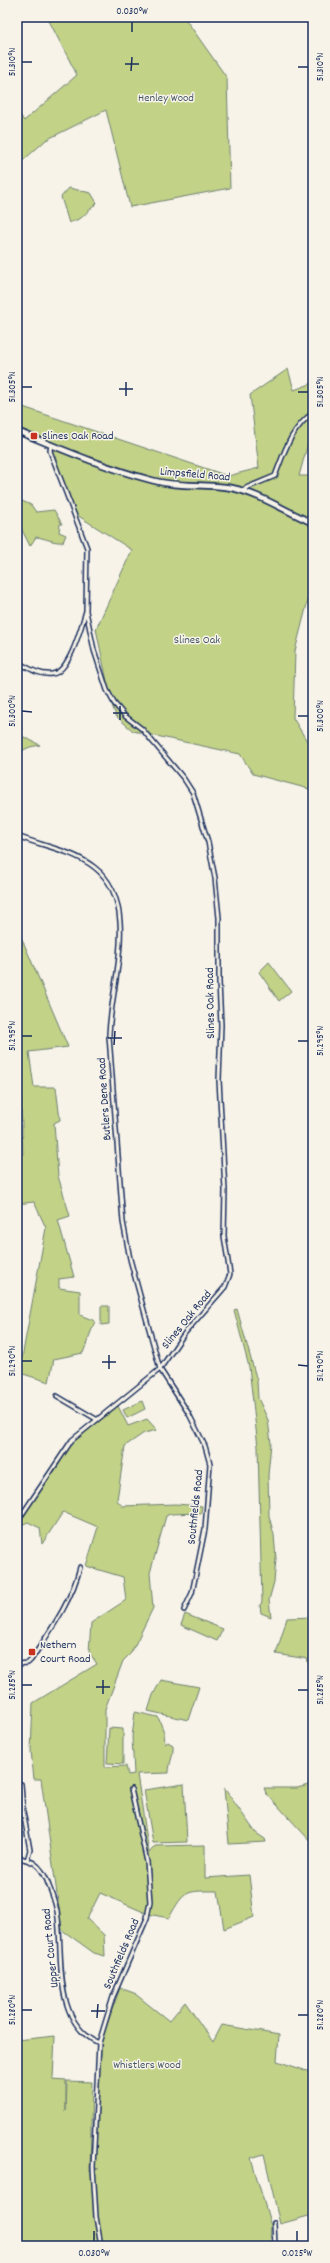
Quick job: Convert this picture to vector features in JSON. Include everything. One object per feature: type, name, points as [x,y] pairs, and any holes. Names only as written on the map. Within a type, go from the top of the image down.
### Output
[{"type":"main road","name":"Limpsfield Road","points":[[17,431],[82,457],[152,481],[186,486],[209,485],[244,491],[313,523]]},
{"type":"street","points":[[244,491],[246,488],[275,476],[294,432],[300,423],[313,414]]},
{"type":"street","name":"Slines Oak Road","points":[[17,1522],[65,1448],[96,1419],[160,1369],[184,1334],[225,1287],[230,1274],[224,1236],[225,1190],[219,1080],[221,1025],[217,900],[208,842],[193,793],[175,768],[142,730],[125,716],[114,703],[94,650],[86,611],[87,548],[50,451],[51,444]]},
{"type":"street","points":[[17,662],[40,672],[54,673],[68,661],[86,611]]},
{"type":"street","points":[[83,622],[88,622]]},
{"type":"street","name":"Butlers Dene Road","points":[[17,836],[71,855],[94,867],[107,882],[117,905],[122,934],[110,1018],[109,1036],[124,1222],[136,1285],[160,1369]]},
{"type":"street","name":"Southfields Road","points":[[160,1369],[189,1414],[204,1446],[210,1464],[205,1530],[192,1593],[184,1610]]},
{"type":"street","points":[[57,1396],[96,1419]]},
{"type":"street","points":[[17,1664],[28,1663],[31,1660],[53,1626],[76,1584],[80,1567]]},
{"type":"street","points":[[21,1784],[23,1811],[30,1850],[27,1860]]},
{"type":"street","name":"Southfields Road","points":[[101,2246],[96,2217],[93,2167],[99,2043],[113,1997],[147,1918],[150,1902],[147,1862],[131,1789]]},
{"type":"street","name":"Upper Court Road","points":[[17,1857],[35,1863],[43,1872],[54,1900],[58,1917],[63,1984],[69,2008],[80,2028],[90,2039],[99,2043]]},
{"type":"street","points":[[274,2223],[275,2246]]},
{"type":"green space","name":"Henley Wood","points":[[47,17],[184,17],[227,78],[230,188],[130,207],[106,110],[46,140],[17,166],[17,110],[24,121],[77,75]]},
{"type":"green space","points":[[69,188],[91,193],[97,203],[81,218],[69,223],[61,197]]},
{"type":"green space","name":"Slines Oak","points":[[288,369],[294,390],[313,383],[313,425],[299,476],[313,476],[313,581],[295,651],[293,718],[313,751],[313,790],[253,774],[240,754],[133,731],[116,716],[112,705],[96,629],[132,550],[77,515],[48,446],[17,435],[17,405],[228,476],[259,468],[250,395]]},
{"type":"green space","points":[[22,501],[31,505],[36,512],[54,510],[62,524],[60,524],[59,532],[66,535],[63,542],[56,542],[36,537],[30,546],[17,520],[17,505]]},
{"type":"green space","points":[[17,709],[21,717],[22,736],[40,745],[30,747],[17,753]]},
{"type":"green space","points":[[17,933],[22,939],[68,1047],[29,1052],[34,1087],[56,1087],[60,1120],[54,1123],[58,1176],[70,1216],[58,1220],[74,1277],[59,1279],[59,1288],[80,1291],[80,1315],[95,1321],[83,1353],[54,1359],[49,1382],[20,1373],[17,1389],[17,1363],[21,1363],[46,1228],[34,1202],[17,1204],[17,1156],[23,1154],[19,1053],[17,1053]]},
{"type":"green space","points":[[269,962],[291,991],[279,1001],[259,972]]},
{"type":"green space","points":[[101,1306],[109,1306],[109,1324],[101,1325]]},
{"type":"green space","points":[[237,1309],[257,1381],[258,1398],[268,1420],[271,1443],[268,1475],[269,1516],[274,1535],[276,1559],[274,1582],[269,1600],[271,1617],[261,1613],[260,1605],[262,1602],[258,1447],[249,1367],[234,1310]]},
{"type":"green space","points":[[142,1401],[145,1409],[127,1418],[123,1410]]},
{"type":"green space","points":[[118,1406],[128,1426],[147,1419],[157,1430],[144,1433],[125,1446],[117,1500],[122,1506],[175,1504],[202,1506],[201,1513],[170,1514],[166,1516],[150,1573],[153,1608],[131,1653],[123,1661],[105,1709],[105,1767],[126,1766],[128,1775],[134,1774],[132,1737],[135,1712],[158,1717],[164,1732],[165,1744],[168,1742],[173,1745],[173,1752],[169,1773],[137,1774],[149,1853],[155,1846],[205,1845],[205,1878],[249,1875],[254,1917],[224,1929],[218,1891],[199,1891],[188,1894],[179,1902],[169,1918],[148,1914],[100,1893],[87,1919],[104,1935],[105,1956],[94,1953],[62,1930],[41,1779],[34,1779],[31,1751],[33,1703],[97,1664],[89,1652],[91,1623],[126,1600],[123,1577],[86,1566],[98,1527],[63,1512],[42,1544],[40,1528],[28,1522],[17,1527],[17,1525],[56,1469],[71,1444]]},
{"type":"green space","points":[[185,1614],[223,1629],[217,1641],[181,1625]]},
{"type":"green space","points":[[313,1617],[313,1661],[307,1662],[308,1659],[276,1654],[287,1618]]},
{"type":"green space","points":[[161,1680],[199,1687],[188,1720],[148,1711],[153,1695]]},
{"type":"green space","points":[[109,1728],[123,1729],[123,1764],[107,1763]]},
{"type":"green space","points":[[184,1784],[187,1842],[153,1843],[144,1790]]},
{"type":"green space","points":[[313,1784],[313,1844],[266,1793],[264,1788],[297,1788]]},
{"type":"green space","points":[[224,1788],[256,1833],[265,1839],[266,1842],[229,1844]]},
{"type":"green space","name":"Whistlers Wood","points":[[120,1988],[134,1993],[169,2021],[185,2002],[213,2042],[222,2025],[279,2035],[277,2061],[313,2073],[313,2219],[312,2215],[280,2224],[264,2154],[251,2158],[271,2226],[270,2246],[17,2246],[17,2040],[55,2036],[53,2079],[66,2080],[66,2111],[67,2081],[92,2082],[90,2172],[99,2169],[94,2168],[100,2043]]},
{"type":"place","name":"Slines Oak Road","points":[[34,436]]},
{"type":"place","name":"Nethern Court Road","points":[[32,1652]]}]
